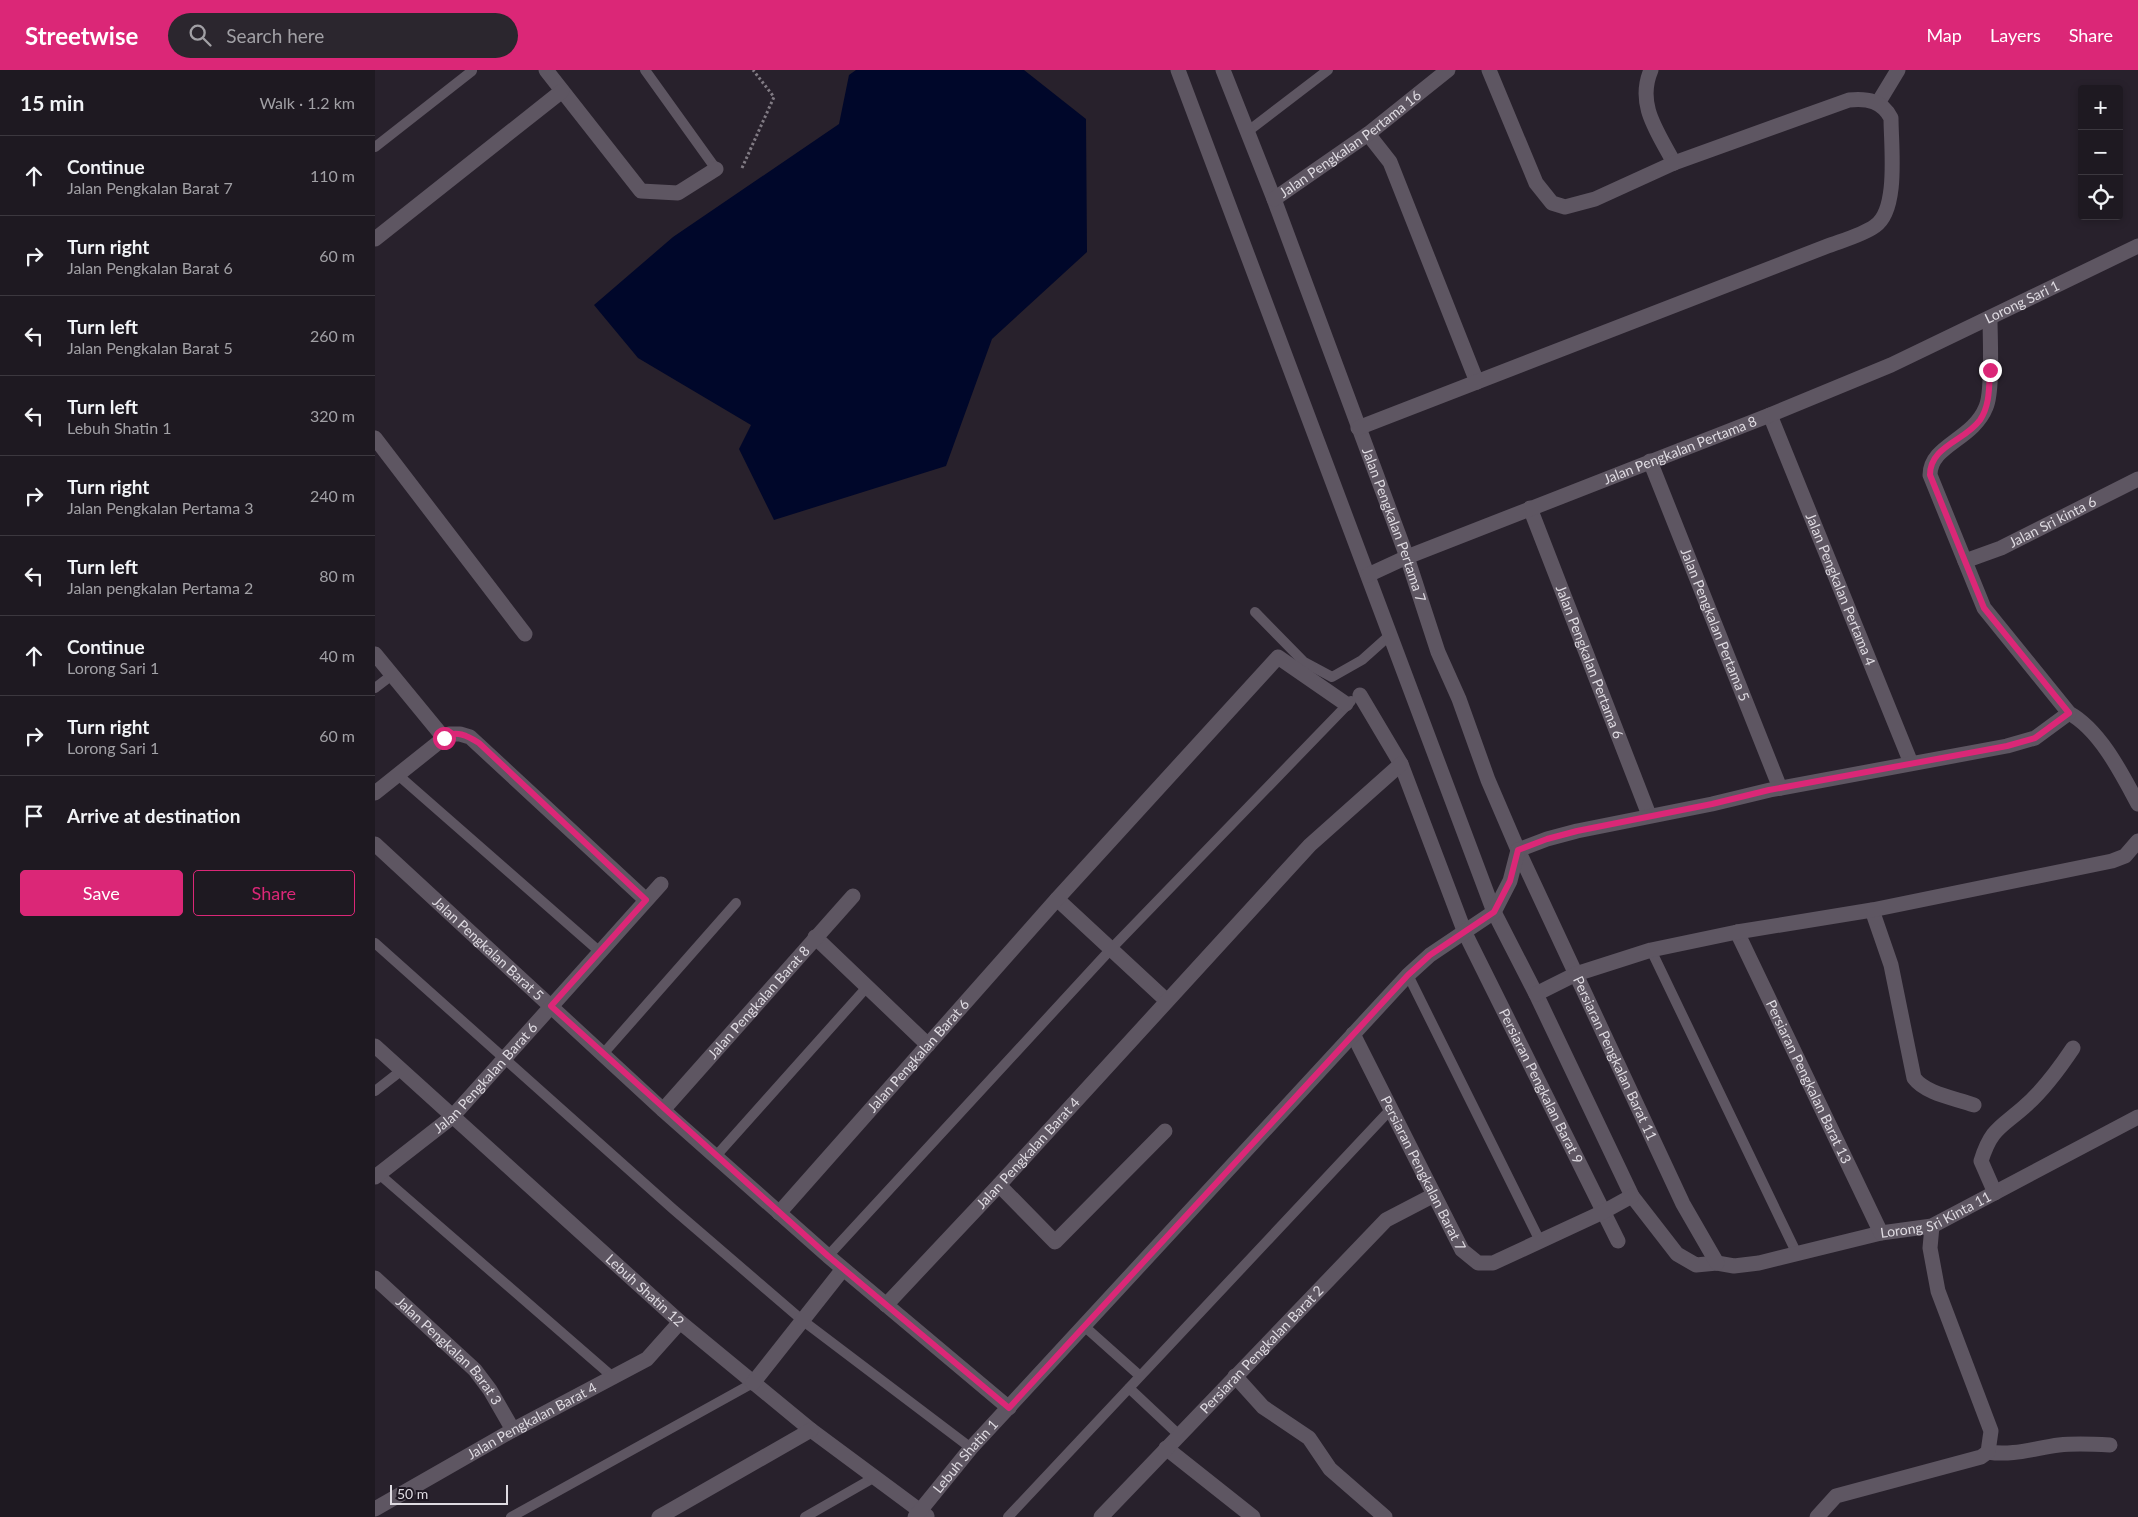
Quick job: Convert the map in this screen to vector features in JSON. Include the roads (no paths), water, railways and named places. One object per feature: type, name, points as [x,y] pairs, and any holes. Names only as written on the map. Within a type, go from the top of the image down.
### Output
[{"type":"street","points":[[546,70],[641,191],[678,193],[716,169]]},
{"type":"street","name":"Lorong Sri Kinta 11","points":[[1177,70],[1494,912],[1536,994],[1632,1196],[1677,1254],[1696,1265],[1717,1263],[1734,1266],[1759,1263],[1881,1233],[1932,1226],[2138,1117]]},
{"type":"street","name":"Jalan Pengkalan Pertama 7","points":[[1223,70],[1274,199],[1407,557],[1438,652],[1518,850]]},
{"type":"street","name":"Jalan Pengkalan Pertama 16","points":[[1274,199],[1368,134],[1449,70]]},
{"type":"street","points":[[1358,428],[1875,227],[1885,217],[1891,202],[1891,118],[1887,110],[1878,102],[1862,98],[1849,100],[1674,163],[1595,199],[1565,207],[1552,203],[1536,183],[1489,70]]},
{"type":"street","points":[[1651,70],[1647,81],[1645,102],[1674,163]]},
{"type":"street","points":[[1878,102],[1897,70]]},
{"type":"street","points":[[375,240],[562,91]]},
{"type":"street","points":[[1368,134],[1390,162],[1477,382]]},
{"type":"street","name":"Lorong Sari 1","points":[[2138,246],[1990,318],[1987,405],[1980,419],[1969,432],[1933,457],[1930,465],[1930,475],[1984,608],[2069,713],[2081,719],[2116,763],[2138,804]]},
{"type":"street","name":"Jalan Pengkalan Pertama 8","points":[[1367,575],[1530,508],[1770,415],[1891,365],[1990,318]]},
{"type":"street","name":"Jalan Pengkalan Pertama 4","points":[[1770,415],[1911,763]]},
{"type":"street","points":[[375,438],[525,634]]},
{"type":"street","name":"Jalan Pengkalan Pertama 5","points":[[1650,461],[1780,788]]},
{"type":"street","name":"Jalan Sri kinta 6","points":[[1965,561],[2001,548],[2138,479]]},
{"type":"street","name":"Jalan Pengkalan Pertama 6","points":[[1530,508],[1649,815]]},
{"type":"street","points":[[375,654],[446,736]]},
{"type":"street","name":"Jalan Pengkalan Barat 6","points":[[779,1213],[1057,899],[1278,657],[1346,704]]},
{"type":"street","name":"Persiaran Pengkalan Barat 9","points":[[1360,695],[1401,764],[1465,933],[1618,1241]]},
{"type":"street","points":[[1518,850],[1547,839],[1649,815],[2017,743],[2035,738],[2069,713]]},
{"type":"street","points":[[375,793],[446,736],[460,734],[479,743],[646,900]]},
{"type":"street","name":"Jalan Pengkalan Barat 4","points":[[885,1305],[999,1185],[1310,845],[1401,764]]},
{"type":"street","points":[[1536,994],[1576,974],[1651,950],[1737,932],[1873,910],[2112,861],[2125,856],[2138,841]]},
{"type":"street","name":"Jalan Pengkalan Barat 5","points":[[375,844],[663,1110],[843,1269],[1009,1408]]},
{"type":"street","name":"Lebuh Shatin 1","points":[[922,1515],[971,1448],[1408,975],[1430,955],[1494,912],[1510,881],[1518,850]]},
{"type":"street","name":"Persiaran Pengkalan Barat 11","points":[[1518,850],[1683,1204],[1717,1263]]},
{"type":"street","name":"Jalan Pengkalan Barat 6","points":[[377,1175],[452,1117],[661,884]]},
{"type":"street","name":"Jalan Pengkalan Barat 8","points":[[663,1110],[853,896]]},
{"type":"street","points":[[1057,899],[1167,1001]]},
{"type":"street","points":[[1873,910],[1891,965],[1914,1078],[1919,1085],[1974,1105]]},
{"type":"street","name":"Persiaran Pengkalan Barat 13","points":[[1737,932],[1881,1233]]},
{"type":"street","points":[[815,937],[928,1045]]},
{"type":"street","name":"Persiaran Pengkalan Barat 7","points":[[1353,1034],[1462,1250],[1478,1262],[1493,1263],[1603,1212],[1632,1196]]},
{"type":"street","name":"Lebuh Shatin 12","points":[[375,1046],[681,1322],[811,1430],[875,1477],[922,1515]]},
{"type":"street","points":[[1995,1194],[1981,1161],[1987,1142],[2002,1124],[2024,1108],[2041,1090],[2073,1048]]},
{"type":"street","points":[[999,1185],[1055,1242],[1165,1131]]},
{"type":"street","name":"Persiaran Pengkalan Barat 2","points":[[1101,1517],[1386,1220],[1434,1195]]},
{"type":"street","points":[[1932,1226],[1930,1248],[1938,1291],[1991,1431],[1989,1452]]},
{"type":"street","points":[[753,1383],[843,1269]]},
{"type":"street","name":"Jalan Pengkalan Barat 3","points":[[375,1278],[475,1370],[490,1390],[513,1430]]},
{"type":"street","name":"Jalan Pengkalan Barat 4","points":[[375,1509],[513,1430],[647,1359],[681,1322]]},
{"type":"street","points":[[1235,1376],[1263,1407],[1309,1438],[1330,1469],[1385,1517]]},
{"type":"street","points":[[659,1517],[811,1430]]},
{"type":"street","points":[[1817,1517],[1837,1496],[1981,1457],[1989,1452],[2004,1455],[2057,1445],[2087,1443],[2110,1445]]},
{"type":"street","points":[[1166,1448],[1253,1517]]},
{"type":"lane","points":[[645,70],[716,169]]},
{"type":"lane","points":[[1247,132],[1328,70]]},
{"type":"lane","points":[[375,147],[473,71]]},
{"type":"lane","points":[[1255,612],[1304,662],[1332,677],[1362,660],[1390,635]]},
{"type":"lane","points":[[375,688],[392,675]]},
{"type":"lane","points":[[828,1256],[1111,949],[1346,704],[1360,695]]},
{"type":"lane","points":[[398,775],[600,952]]},
{"type":"lane","points":[[603,1054],[736,903]]},
{"type":"lane","points":[[375,942],[673,1209],[802,1320],[971,1448]]},
{"type":"lane","points":[[1651,950],[1797,1254]]},
{"type":"lane","points":[[1408,975],[1540,1241]]},
{"type":"lane","points":[[716,1156],[867,987]]},
{"type":"lane","points":[[375,1091],[402,1070]]},
{"type":"lane","points":[[1008,1517],[1391,1109]]},
{"type":"lane","points":[[377,1175],[614,1378]]},
{"type":"lane","points":[[1084,1326],[1140,1376]]},
{"type":"lane","points":[[511,1517],[753,1383]]},
{"type":"lane","points":[[1129,1388],[1179,1435]]},
{"type":"lane","points":[[805,1517],[875,1477]]},
{"type":"water","points":[[856,70],[1024,70],[1086,119],[1087,252],[992,339],[946,466],[774,520],[739,449],[751,425],[638,358],[594,305],[673,237],[839,124],[849,75]]}]
